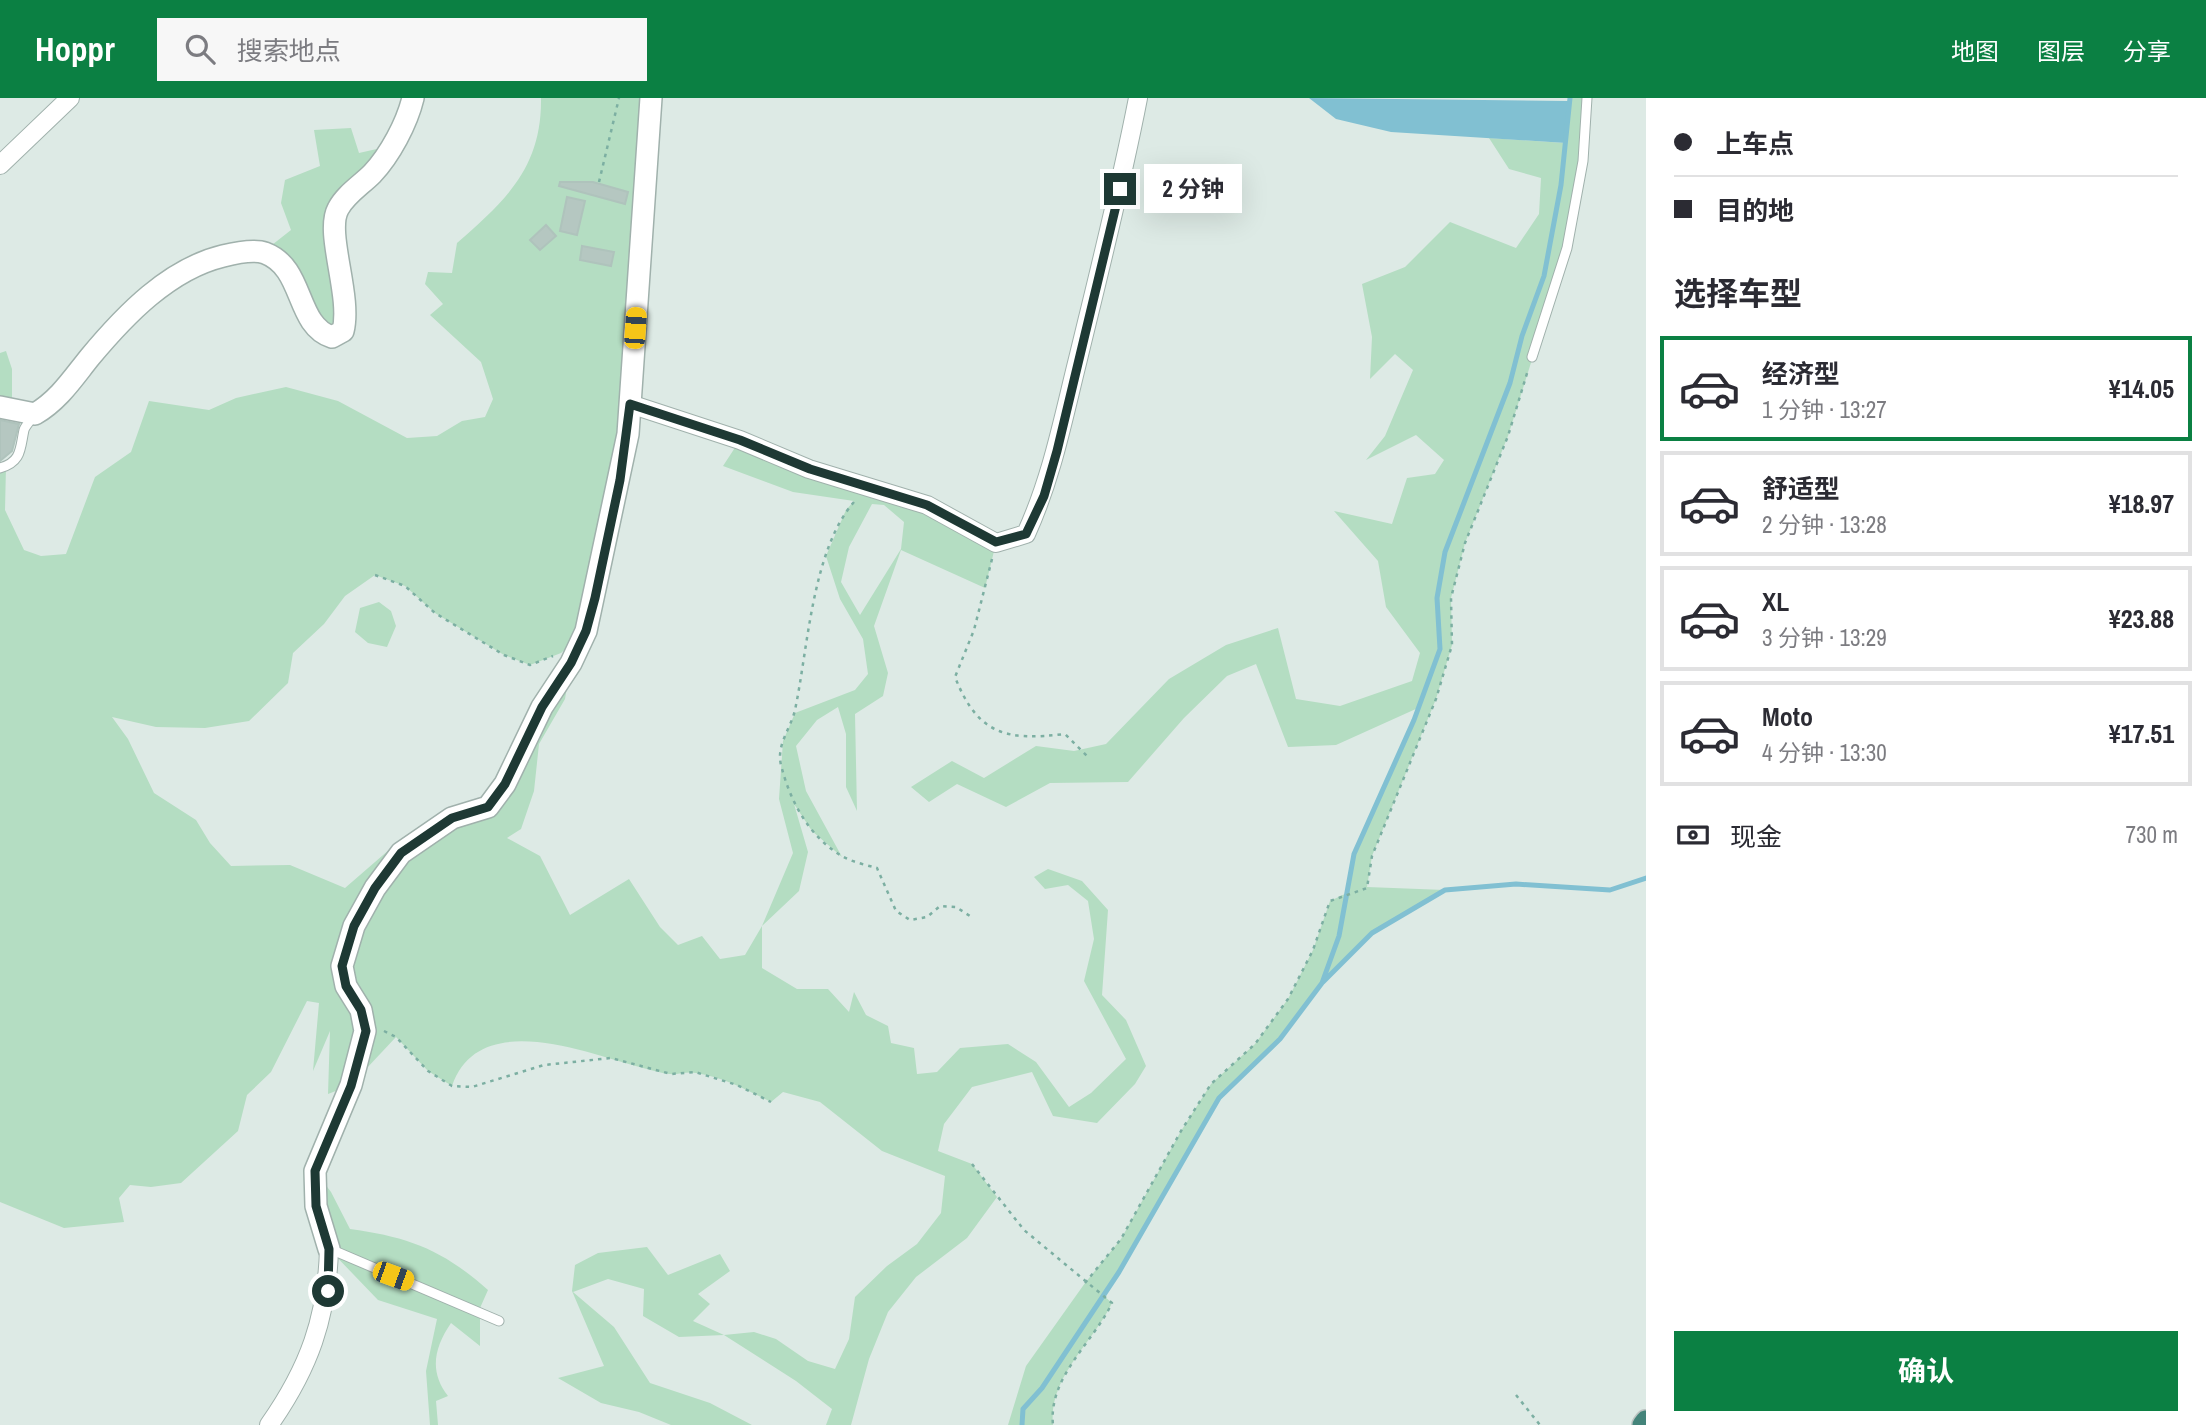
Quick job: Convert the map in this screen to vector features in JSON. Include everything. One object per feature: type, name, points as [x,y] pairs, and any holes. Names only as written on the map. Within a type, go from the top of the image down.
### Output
[{"type":"street","points":[[0,165],[70,98]]},
{"type":"street","points":[[0,407],[35,414],[64,390],[128,315],[170,280],[209,259],[263,252],[276,258],[297,284],[311,322],[320,333],[331,337],[343,331],[348,315],[335,229],[338,209],[374,171],[409,113],[413,98]]},
{"type":"street","points":[[269,1425],[312,1353],[328,1291],[329,1249],[316,1206],[315,1171],[351,1086],[366,1031],[346,986],[342,966],[354,926],[375,888],[401,853],[452,818],[488,807],[505,784],[542,707],[571,663],[586,631],[620,480],[630,404],[651,98]]},
{"type":"street","points":[[630,404],[740,440],[810,469],[927,505],[996,542],[1026,534],[1044,496],[1120,189],[1138,98]]},
{"type":"lane","points":[[1532,357],[1567,248],[1583,161],[1587,98]]},
{"type":"lane","points":[[0,468],[15,460],[22,451],[24,429],[35,414]]},
{"type":"lane","points":[[329,1249],[499,1321]]},
{"type":"path","points":[[599,181],[619,98]]},
{"type":"path","points":[[1085,1283],[1121,1239],[1181,1131],[1212,1084],[1255,1044],[1288,999],[1313,950],[1330,901],[1367,888],[1372,856],[1436,699],[1452,645],[1451,598],[1465,543],[1508,436],[1532,357]]},
{"type":"path","points":[[867,486],[846,510],[826,556],[809,629],[795,713],[783,741],[780,762],[793,801],[812,831],[842,856],[877,868],[896,911],[911,920],[928,917],[940,906],[956,906],[970,916]]},
{"type":"path","points":[[996,542],[974,631],[955,677],[965,703],[996,732],[1033,738],[1065,734],[1089,758]]},
{"type":"path","points":[[375,575],[405,586],[435,613],[504,655],[530,665],[561,653]]},
{"type":"path","points":[[363,1020],[396,1037],[428,1071],[452,1086],[472,1087],[544,1065],[611,1058],[671,1074],[695,1072],[737,1085],[771,1102]]},
{"type":"path","points":[[972,1164],[1024,1230],[1112,1303],[1063,1378],[1052,1409],[1053,1425]]},
{"type":"path","points":[[1516,1395],[1540,1425]]},
{"type":"green space","points":[[541,98],[651,98],[628,434],[586,631],[561,653],[530,665],[504,655],[435,613],[405,586],[375,575],[345,596],[324,624],[293,653],[288,683],[249,721],[205,728],[156,727],[112,717],[128,739],[154,793],[196,820],[210,843],[231,866],[290,865],[345,888],[405,836],[488,807],[571,663],[565,699],[539,744],[534,791],[521,829],[507,838],[540,856],[570,915],[629,879],[660,927],[678,945],[702,936],[720,959],[745,955],[762,926],[762,968],[797,989],[828,989],[849,1012],[854,992],[866,1015],[888,1026],[891,1043],[914,1048],[917,1074],[937,1072],[960,1048],[1008,1044],[1036,1062],[1069,1107],[1091,1093],[1126,1059],[1084,981],[1094,939],[1088,901],[1068,885],[1045,889],[1034,877],[1048,869],[1082,881],[1108,910],[1102,995],[1126,1020],[1146,1066],[1135,1084],[1097,1123],[1053,1116],[1032,1072],[972,1087],[944,1124],[938,1151],[972,1164],[997,1197],[967,1238],[916,1277],[888,1312],[869,1359],[851,1425],[826,1425],[832,1409],[796,1381],[724,1335],[754,1332],[776,1339],[808,1361],[835,1369],[849,1339],[855,1297],[887,1266],[917,1244],[941,1213],[945,1176],[882,1151],[820,1102],[783,1092],[771,1102],[735,1084],[706,1075],[666,1074],[566,1047],[537,1042],[510,1042],[486,1048],[466,1062],[452,1086],[428,1071],[396,1037],[351,1085],[328,1094],[330,1031],[313,1071],[319,1003],[307,1001],[271,1072],[247,1095],[238,1131],[181,1183],[151,1187],[130,1185],[119,1198],[124,1222],[64,1228],[0,1202],[0,468],[6,466],[5,510],[24,550],[41,556],[66,554],[95,477],[131,452],[149,401],[209,410],[236,398],[286,387],[338,401],[407,438],[437,436],[462,421],[485,417],[493,399],[481,362],[430,315],[443,304],[425,284],[428,272],[452,273],[457,243],[491,212],[517,181],[528,164],[540,123]]},
{"type":"green space","points":[[1568,98],[1587,98],[1567,248],[1508,436],[1465,543],[1451,598],[1452,645],[1436,699],[1372,856],[1367,887],[1445,890],[1372,933],[1322,983],[1280,1039],[1219,1098],[1104,1296],[1112,1303],[1064,1376],[1053,1408],[1053,1425],[1008,1425],[1026,1366],[1085,1283],[1121,1239],[1181,1131],[1211,1084],[1255,1044],[1288,999],[1313,950],[1330,901],[1347,893],[1354,854],[1418,708],[1336,745],[1288,747],[1256,664],[1227,676],[1184,718],[1128,782],[1050,783],[1006,807],[957,784],[929,802],[911,787],[952,761],[984,778],[1036,746],[1074,751],[1106,744],[1169,679],[1226,645],[1278,628],[1296,699],[1340,706],[1412,681],[1420,653],[1386,607],[1378,561],[1334,511],[1392,524],[1407,478],[1435,474],[1444,460],[1416,435],[1366,460],[1385,436],[1413,370],[1395,354],[1370,379],[1372,337],[1362,284],[1405,267],[1450,222],[1516,248],[1539,214],[1541,178],[1509,169],[1489,138],[1565,143]]},
{"type":"green space","points":[[351,128],[359,153],[390,146],[337,210],[344,283],[332,337],[263,252],[291,230],[281,203],[285,180],[320,166],[314,130]]},
{"type":"green space","points":[[6,351],[12,369],[12,411],[0,407],[0,353]]},
{"type":"green space","points":[[740,440],[876,488],[996,543],[985,588],[901,550],[874,626],[888,673],[883,696],[855,714],[857,811],[846,787],[846,734],[838,707],[817,720],[796,746],[806,791],[842,857],[812,831],[794,804],[808,852],[799,891],[762,926],[793,853],[779,799],[783,741],[795,713],[855,690],[868,674],[863,639],[840,599],[826,556],[846,510],[854,501],[793,492],[723,466]],"holes":[[[872,504],[884,505],[904,522],[901,549],[860,615],[841,582],[849,547]]]},
{"type":"green space","points":[[379,602],[391,611],[396,626],[387,647],[368,643],[355,632],[360,608]]},
{"type":"green space","points":[[315,1171],[331,1192],[350,1229],[408,1241],[440,1255],[488,1290],[480,1308],[480,1346],[451,1323],[441,1342],[436,1369],[448,1396],[436,1401],[438,1425],[430,1425],[426,1371],[437,1319],[378,1300],[329,1249]]},
{"type":"green space","points":[[647,1247],[668,1275],[720,1254],[730,1271],[698,1294],[710,1304],[693,1321],[724,1335],[679,1337],[643,1316],[644,1289],[608,1279],[573,1292],[614,1327],[650,1383],[710,1403],[752,1425],[671,1425],[639,1412],[601,1403],[558,1378],[604,1366],[572,1291],[575,1265],[598,1253]]},
{"type":"water","points":[[1309,98],[1568,101],[1566,143],[1391,132],[1336,119]]},
{"type":"building","points":[[560,182],[593,182],[628,192],[625,204],[559,186]]},
{"type":"building","points":[[567,197],[585,201],[577,235],[560,231]]},
{"type":"building","points":[[546,225],[556,236],[540,250],[530,240]]},
{"type":"building","points":[[582,246],[614,252],[611,266],[580,260]]},
{"type":"building","points":[[0,420],[19,424],[12,451],[0,461]]},
{"type":"waterway","points":[[1022,1425],[1023,1409],[1042,1388],[1119,1272],[1219,1098],[1280,1039],[1322,983],[1339,936],[1354,854],[1414,720],[1440,649],[1437,598],[1445,552],[1510,383],[1522,336],[1544,276],[1561,185],[1570,98]]},
{"type":"waterway","points":[[1323,982],[1372,933],[1445,890],[1516,884],[1610,890],[1646,878]]},
{"type":"route","points":[[328,1291],[329,1249],[316,1206],[315,1171],[327,1135],[351,1086],[366,1031],[361,1010],[346,986],[342,966],[354,926],[375,888],[401,853],[452,818],[488,807],[505,784],[542,707],[571,663],[586,631],[595,598],[620,480],[630,404],[740,440],[810,469],[927,505],[996,542],[1026,534],[1044,496],[1057,451],[1120,189]]}]
